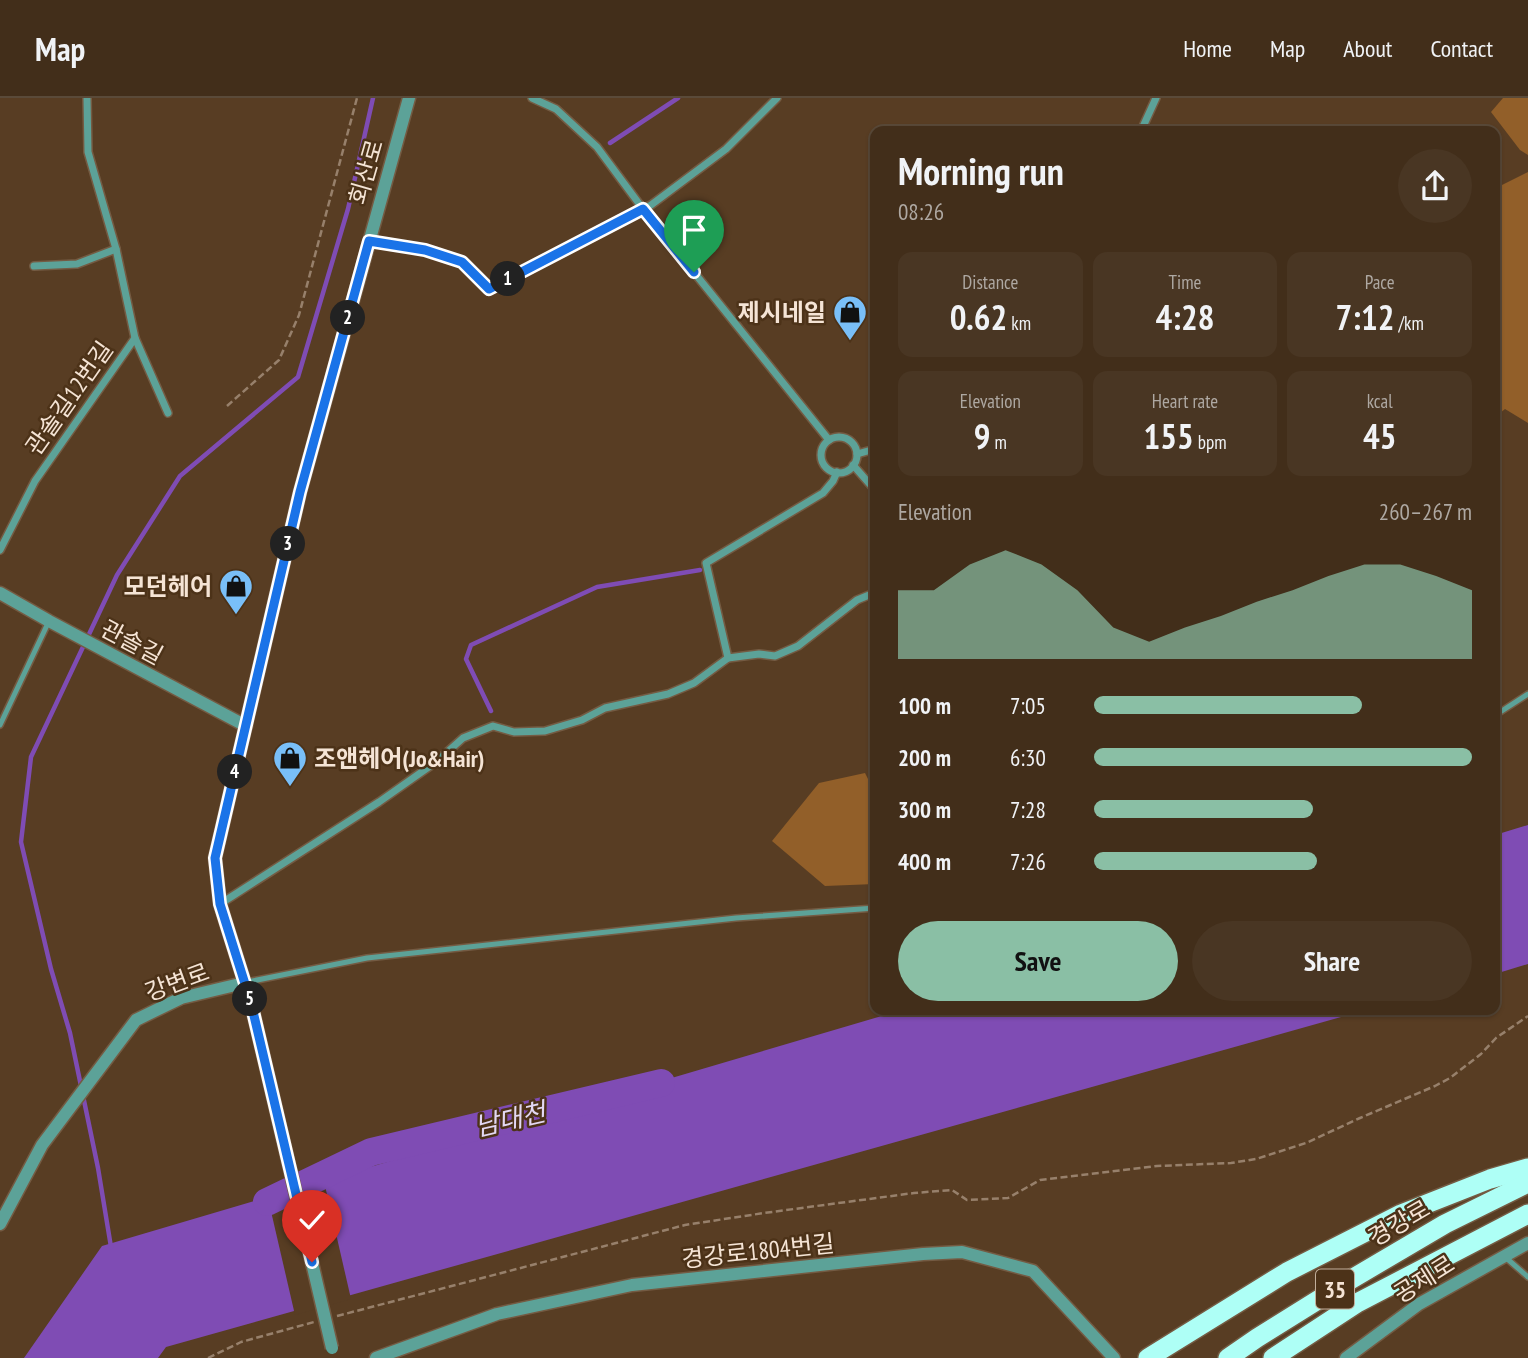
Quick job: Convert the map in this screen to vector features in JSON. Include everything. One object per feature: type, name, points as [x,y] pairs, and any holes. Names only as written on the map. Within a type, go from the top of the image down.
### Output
[{"type":"highway","points":[[1148,1358],[1287,1272],[1390,1220],[1490,1179],[1528,1168]]},
{"type":"highway","name":"경강로","points":[[1228,1358],[1326,1294],[1445,1224],[1528,1183]]},
{"type":"highway","name":"경강로","points":[[1273,1358],[1357,1303],[1528,1214]]},
{"type":"street","name":"관솔길12번길","points":[[0,550],[34,481],[135,338],[116,249],[88,152],[87,98]]},
{"type":"street","name":"회산로","points":[[333,1353],[251,1003],[220,904],[215,858],[300,492],[409,98]]},
{"type":"street","points":[[532,98],[556,110],[597,147],[643,209],[829,440]]},
{"type":"street","points":[[369,241],[425,250],[462,262],[489,289],[651,205],[726,149],[777,98]]},
{"type":"street","points":[[1143,126],[1156,98]]},
{"type":"street","points":[[34,266],[77,264],[116,249]]},
{"type":"street","points":[[135,338],[167,413]]},
{"type":"street","points":[[728,658],[706,563],[823,493],[838,472],[849,469],[857,454],[854,444],[839,437],[829,440],[822,450],[823,462],[838,472]]},
{"type":"street","points":[[857,454],[870,450]]},
{"type":"street","points":[[853,465],[870,484]]},
{"type":"street","name":"관솔길","points":[[0,593],[246,726]]},
{"type":"street","points":[[220,904],[379,802],[436,762],[463,738],[493,726],[514,732],[545,731],[582,720],[606,708],[668,694],[694,683],[728,658],[759,654],[775,656],[798,646],[857,600],[870,595]]},
{"type":"street","name":"강변로","points":[[0,1224],[42,1145],[136,1020],[181,998],[244,983]]},
{"type":"street","name":"공제로","points":[[1346,1358],[1419,1304],[1528,1243]]},
{"type":"street","name":"경강로1804번길","points":[[376,1358],[497,1314],[632,1285],[962,1252],[1033,1271],[1114,1358]]},
{"type":"lane","points":[[0,725],[49,621]]},
{"type":"lane","points":[[1500,712],[1528,694]]},
{"type":"lane","points":[[244,983],[367,958],[736,918],[870,908]]},
{"type":"lane","points":[[1504,1256],[1528,1277]]},
{"type":"path","points":[[227,406],[279,360],[299,315],[357,98]]},
{"type":"path","points":[[328,1318],[685,1225],[914,1193],[952,1191],[967,1200],[1008,1198],[1040,1180],[1256,1159],[1306,1143],[1435,1086],[1450,1078],[1481,1054],[1496,1038],[1528,1016]]},
{"type":"path","points":[[208,1358],[240,1342],[316,1322]]},
{"type":"shaded area","points":[[1503,98],[1528,98],[1528,155],[1520,150],[1491,112]]},
{"type":"shaded area","points":[[1528,172],[1528,423],[1505,409],[1500,413],[1500,186]]},
{"type":"shaded area","points":[[865,773],[870,783],[870,884],[825,886],[772,841],[819,783]]},
{"type":"shaded area","points":[[1528,825],[1528,964],[1500,972],[1500,833]]},
{"type":"shaded area","points":[[885,1015],[1348,1015],[166,1347],[158,1358],[24,1358],[102,1246]]},
{"type":"pier","points":[[323,1177],[351,1299],[295,1315],[267,1194]]},
{"type":"waterway","points":[[111,1247],[70,1033],[51,969],[21,842],[31,757],[117,575],[180,476],[298,377],[348,209],[373,98]]},
{"type":"waterway","points":[[610,143],[678,98]]},
{"type":"waterway","points":[[491,711],[466,659],[471,645],[597,587],[700,570]]},
{"type":"waterway","name":"남대천","points":[[267,1202],[371,1152],[661,1083]]},
{"type":"place","name":"제시네일","points":[[850,342]]},
{"type":"place","name":"모던헤어","points":[[236,616]]},
{"type":"place","name":"조앤헤어(Jo&Hair)","points":[[290,788]]},
{"type":"route","points":[[312,1262],[251,1003],[220,904],[215,858],[300,492],[369,241],[425,250],[462,262],[489,289],[643,209],[694,272]]}]
